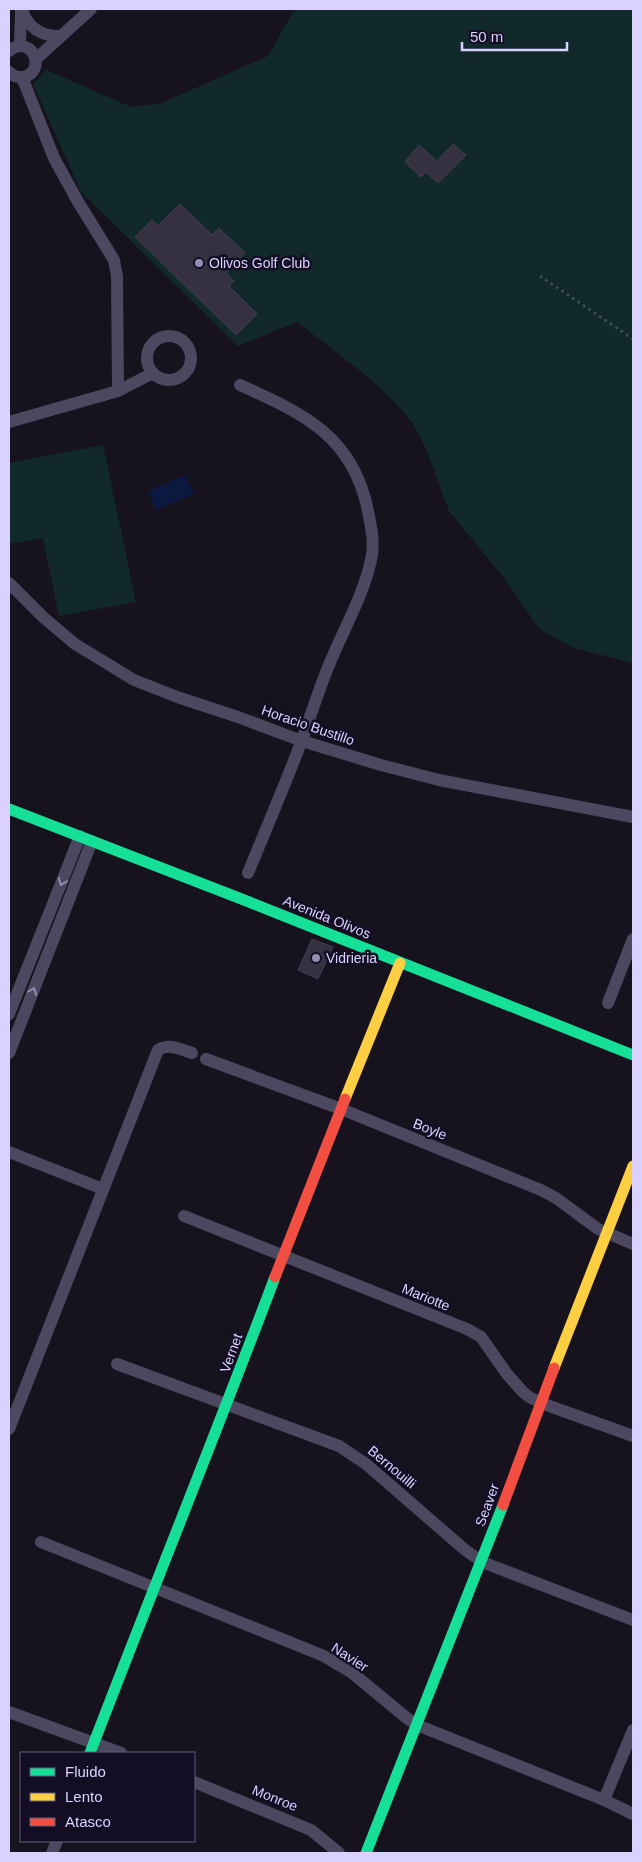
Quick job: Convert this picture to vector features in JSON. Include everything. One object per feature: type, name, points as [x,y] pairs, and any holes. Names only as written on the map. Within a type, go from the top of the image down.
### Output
[{"type":"street","points":[[22,9],[28,23],[34,30],[42,34],[60,36]]},
{"type":"street","points":[[22,9],[14,49],[30,50],[36,59]]},
{"type":"street","points":[[91,9],[36,59],[31,73],[12,74],[77,200],[114,260],[117,276],[118,391]]},
{"type":"street","points":[[9,422],[118,391],[153,373]]},
{"type":"street","points":[[240,385],[282,404],[302,416],[325,433],[338,446],[353,465],[362,485],[372,531],[372,557],[366,579],[328,666],[302,741],[248,873]]},
{"type":"street","name":"Horacio Bustillo","points":[[10,586],[42,617],[75,644],[134,680],[180,698],[302,741],[381,765],[439,780],[633,817]]},
{"type":"street","name":"Avenida Olivos","points":[[9,809],[239,898],[633,1055]]},
{"type":"street","points":[[25,1012],[10,1011],[86,838]]},
{"type":"street","points":[[9,1053],[86,838]]},
{"type":"street","points":[[608,1003],[633,939]]},
{"type":"street","name":"Vernet","points":[[92,1748],[153,1588],[227,1405],[283,1255],[400,963]]},
{"type":"street","points":[[9,1429],[158,1050],[163,1047],[172,1046],[192,1053]]},
{"type":"street","name":"Boyle","points":[[206,1059],[341,1109],[541,1190],[556,1198],[598,1229],[633,1244]]},
{"type":"street","points":[[9,1152],[103,1189]]},
{"type":"street","name":"Seaver","points":[[366,1853],[482,1562],[541,1403],[633,1166]]},
{"type":"street","name":"Mariotte","points":[[184,1216],[467,1329],[481,1337],[507,1374],[529,1397],[633,1436]]},
{"type":"street","name":"Bernouilli","points":[[117,1364],[339,1446],[351,1453],[464,1549],[482,1562],[633,1620]]},
{"type":"street","name":"Navier","points":[[41,1542],[324,1656],[351,1672],[417,1725],[604,1800],[633,1814]]},
{"type":"street","points":[[9,1712],[92,1748],[115,1752]]},
{"type":"street","points":[[604,1800],[633,1730]]},
{"type":"street","name":"Monroe","points":[[195,1782],[311,1830],[339,1853]]},
{"type":"path","points":[[540,276],[633,339]]},
{"type":"green space","name":"Olivos Golf Club","points":[[295,9],[633,9],[633,663],[574,648],[540,630],[504,578],[449,511],[426,449],[412,422],[392,399],[363,373],[297,322],[238,346],[81,192],[33,84],[46,70],[131,107],[162,103],[268,56]]},
{"type":"green space","points":[[103,445],[136,602],[59,616],[43,538],[9,544],[9,463]]},
{"type":"water","points":[[186,475],[194,494],[156,510],[148,491]]},
{"type":"building","points":[[453,144],[466,155],[438,183],[426,172],[421,177],[405,162],[419,145],[437,161]]},
{"type":"building","name":"Olivos Golf Club","points":[[180,204],[212,235],[219,228],[245,253],[226,273],[234,281],[229,286],[257,314],[236,335],[135,237],[152,220],[158,226]]},
{"type":"building","name":"Vidrieria","points":[[312,939],[333,947],[318,979],[298,970]]},
{"type":"traffic: fast","points":[[9,809],[239,898],[633,1055]]},
{"type":"traffic: fast","points":[[90,1752],[275,1277]]},
{"type":"traffic: fast","points":[[366,1853],[503,1505]]},
{"type":"traffic: slow","points":[[345,1099],[400,963]]},
{"type":"traffic: slow","points":[[554,1368],[633,1166]]},
{"type":"traffic: jam","points":[[275,1277],[345,1099]]},
{"type":"traffic: jam","points":[[503,1505],[554,1368]]},
{"type":"place","name":"Olivos Golf Club","points":[[199,263]]},
{"type":"place","name":"Vidrieria","points":[[316,958]]}]
